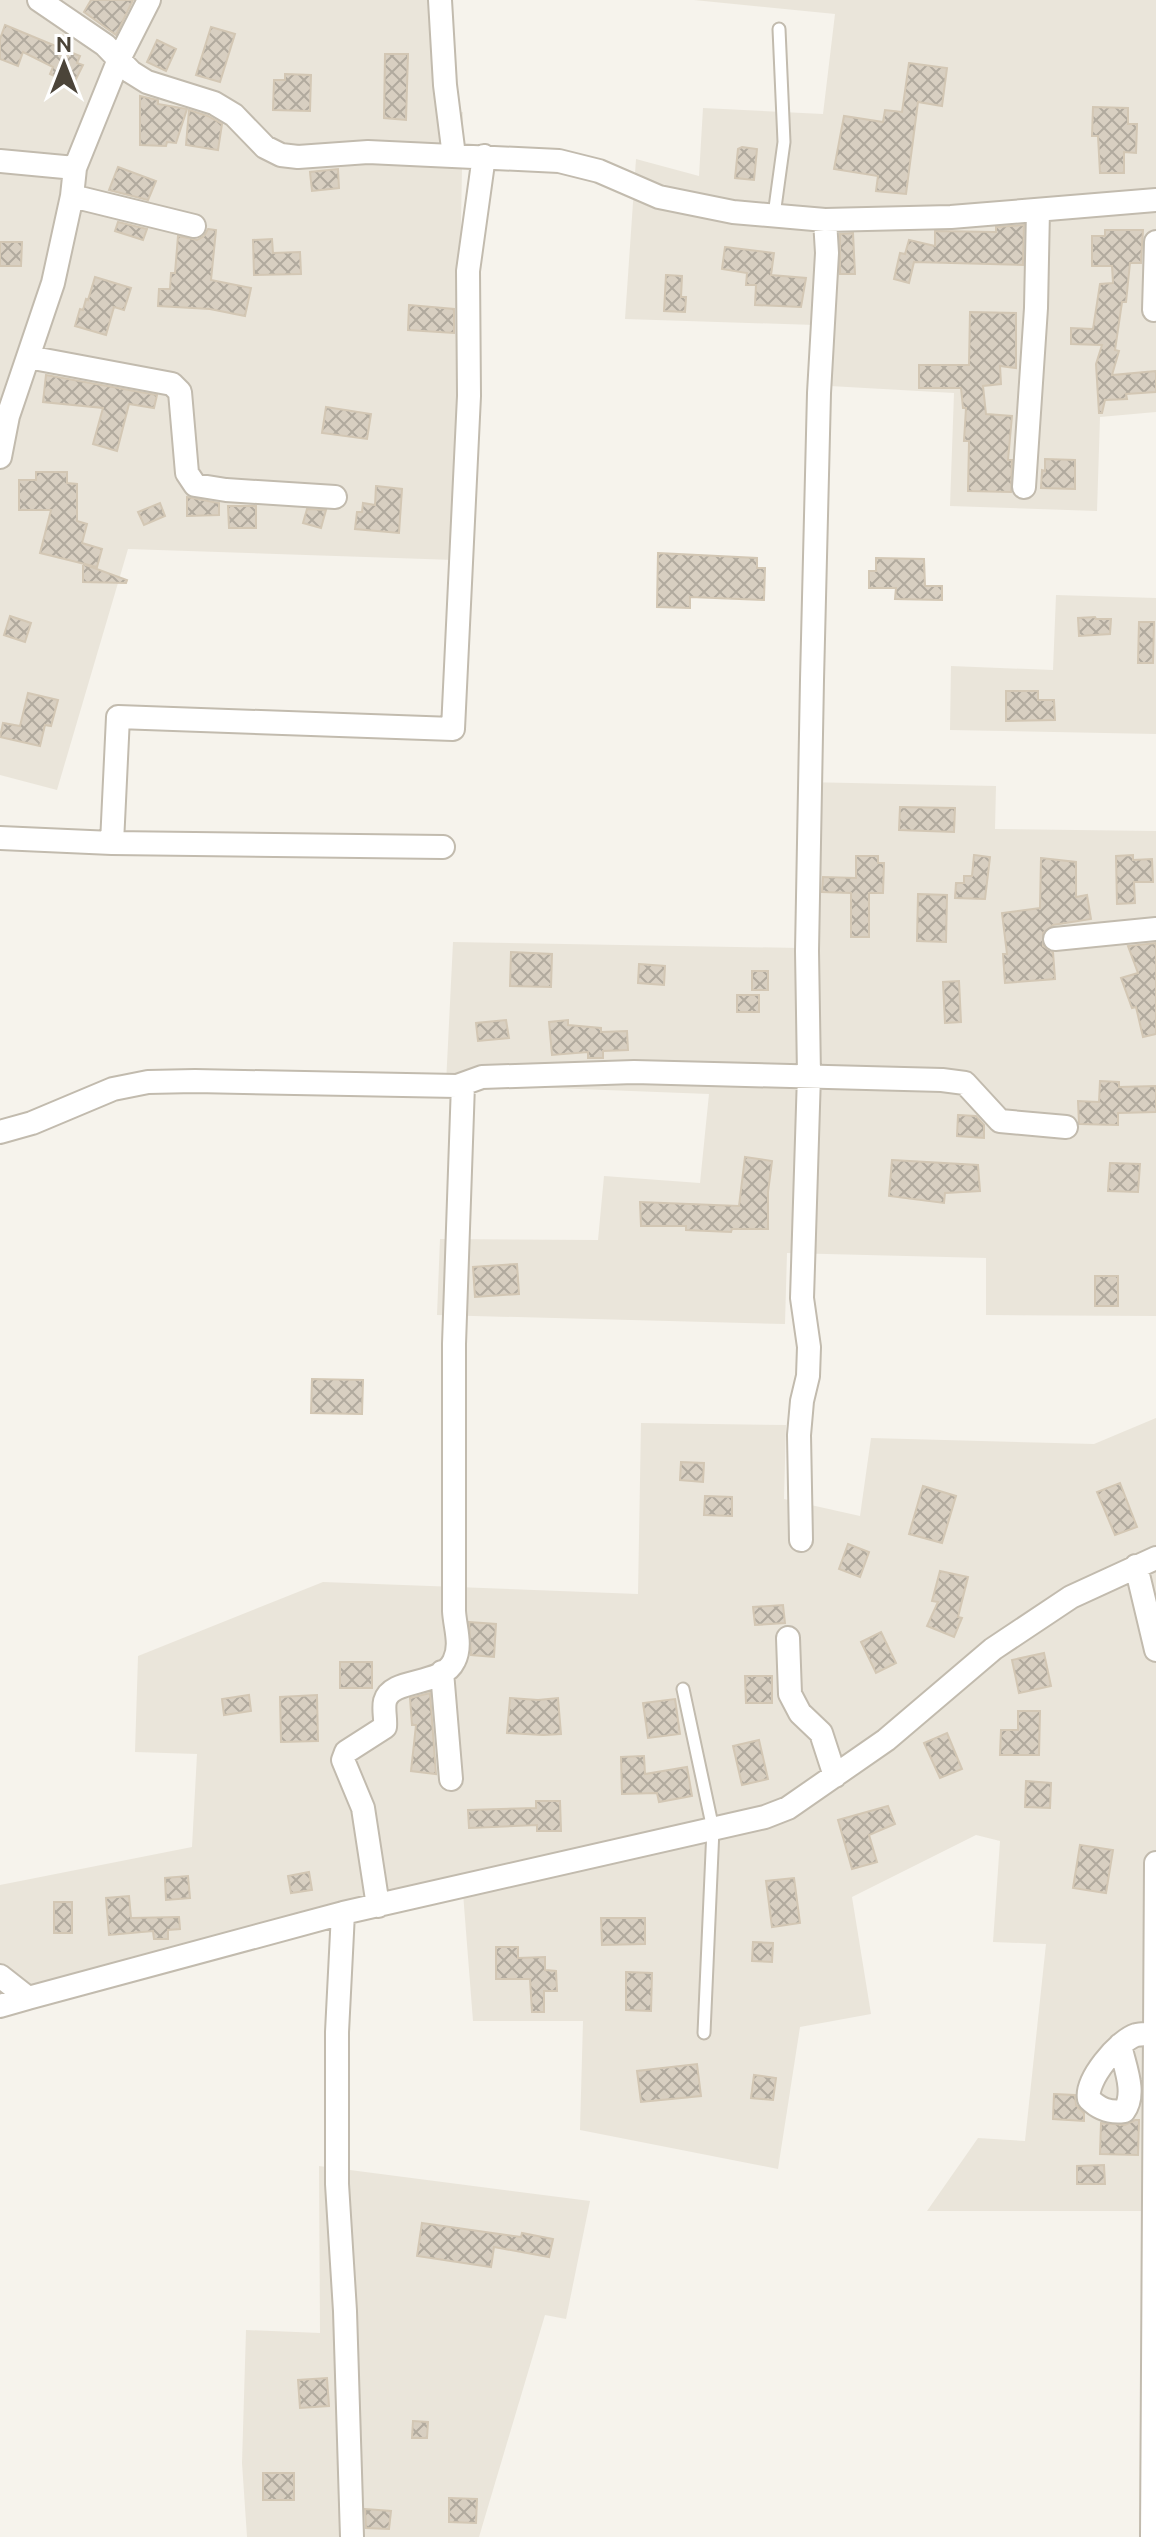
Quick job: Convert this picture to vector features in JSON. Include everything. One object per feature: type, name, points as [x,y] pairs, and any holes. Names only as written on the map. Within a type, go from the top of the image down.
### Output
[{"type":"street","points":[[39,0],[105,45],[147,82],[214,103],[234,115],[265,147],[281,155],[298,157],[368,152],[559,161],[599,171],[659,197],[733,212],[825,220],[951,217],[1156,200]]},
{"type":"street","points":[[0,457],[8,416],[53,283],[75,168],[119,59],[149,0]]},
{"type":"street","points":[[440,0],[445,85],[454,156]]},
{"type":"street","points":[[112,843],[118,717],[453,729],[469,396],[468,271],[484,156]]},
{"type":"street","points":[[0,161],[75,168]]},
{"type":"street","points":[[72,196],[194,226]]},
{"type":"street","points":[[1024,487],[1036,308],[1038,210]]},
{"type":"street","points":[[801,1540],[799,1435],[809,1347],[802,1298],[809,1075],[807,951],[819,409],[827,253],[825,220]]},
{"type":"street","points":[[1154,310],[1156,242]]},
{"type":"street","points":[[28,357],[172,384],[180,392],[187,473],[195,485],[335,497]]},
{"type":"street","points":[[0,838],[112,843],[443,847]]},
{"type":"street","points":[[1055,939],[1156,929]]},
{"type":"street","points":[[0,1132],[32,1123],[113,1089],[148,1082],[426,1086],[463,1084],[478,1077],[619,1072],[942,1080],[965,1083],[1000,1121],[1066,1127]]},
{"type":"street","points":[[378,1906],[363,1808],[343,1760],[346,1752],[385,1727],[384,1705],[391,1693],[401,1686],[416,1684],[442,1672],[454,1661],[458,1641],[454,1611],[454,1344],[463,1084]]},
{"type":"street","points":[[0,2006],[343,1913],[765,1817],[788,1808],[886,1740],[993,1649],[1071,1597],[1146,1562],[1156,1650]]},
{"type":"street","points":[[788,1638],[790,1694],[800,1713],[821,1733],[835,1776]]},
{"type":"street","points":[[442,1672],[451,1779]]},
{"type":"street","points":[[1152,2537],[1156,1863]]},
{"type":"street","points":[[343,1913],[337,2032],[337,2184],[345,2311],[352,2537]]},
{"type":"street","points":[[0,1976],[28,1998]]},
{"type":"street","points":[[1120,2045],[1138,2035],[1155,2033]]},
{"type":"lane","points":[[774,215],[784,142],[779,29]]},
{"type":"lane","points":[[683,1689],[713,1829],[704,2033]]},
{"type":"shaded area","points":[[0,0],[451,0],[445,113],[463,112],[455,560],[128,549],[57,790],[0,775]]},
{"type":"shaded area","points":[[694,0],[1156,0],[1156,412],[1100,417],[1097,511],[950,506],[954,393],[812,385],[815,325],[625,319],[636,159],[699,176],[703,108],[823,114],[835,14]]},
{"type":"shaded area","points":[[1056,595],[1156,598],[1156,734],[950,730],[951,666],[1053,670]]},
{"type":"shaded area","points":[[803,782],[996,786],[995,829],[1156,831],[1156,1316],[986,1315],[986,1258],[787,1253],[785,1324],[437,1315],[440,1239],[598,1240],[604,1176],[700,1183],[709,1094],[446,1084],[453,942],[799,948]]},
{"type":"shaded area","points":[[1156,1418],[1156,2211],[927,2211],[978,2138],[1025,2141],[1046,1944],[993,1942],[1000,1841],[976,1835],[852,1897],[871,2014],[800,2027],[778,2169],[580,2130],[583,2021],[473,2021],[463,1893],[0,2002],[0,1885],[192,1847],[197,1754],[135,1752],[138,1656],[323,1582],[638,1594],[641,1423],[786,1425],[784,1499],[860,1516],[871,1438],[1094,1444]]},
{"type":"shaded area","points":[[319,2166],[590,2201],[566,2319],[545,2315],[479,2537],[247,2537],[242,2463],[246,2330],[320,2333]]},
{"type":"building","points":[[91,0],[133,0],[116,35],[84,12]]},
{"type":"building","points":[[5,25],[80,56],[77,63],[83,65],[73,85],[50,74],[53,67],[23,52],[18,66],[0,59],[0,39]]},
{"type":"building","points":[[211,27],[235,34],[220,82],[196,75]]},
{"type":"building","points":[[157,40],[176,49],[166,71],[147,62]]},
{"type":"building","points":[[385,54],[408,54],[406,120],[384,118]]},
{"type":"building","points":[[909,63],[947,68],[942,106],[918,102],[906,194],[876,191],[878,176],[834,169],[844,116],[883,122],[885,110],[902,112]]},
{"type":"building","points":[[285,74],[311,75],[310,111],[273,110],[274,80],[285,80]]},
{"type":"building","points":[[140,96],[158,100],[158,104],[187,109],[176,143],[167,142],[166,146],[140,145]]},
{"type":"building","points":[[1093,107],[1128,108],[1128,124],[1137,124],[1136,153],[1124,152],[1124,173],[1100,173],[1098,136],[1092,136]]},
{"type":"building","points":[[189,110],[222,124],[218,150],[186,145]]},
{"type":"building","points":[[738,149],[757,149],[754,180],[735,178]]},
{"type":"building","points":[[118,167],[156,181],[148,200],[109,190]]},
{"type":"building","points":[[338,169],[339,188],[312,191],[310,172]]},
{"type":"building","points":[[118,222],[147,229],[143,240],[115,231]]},
{"type":"building","points":[[1024,225],[1023,265],[914,262],[909,283],[894,279],[900,253],[905,254],[909,240],[935,246],[935,231],[996,232],[996,227]]},
{"type":"building","points":[[208,229],[216,230],[211,280],[251,288],[245,316],[210,309],[158,306],[159,289],[170,289],[171,273],[175,273],[178,236],[197,240]]},
{"type":"building","points":[[1105,230],[1143,230],[1141,263],[1130,263],[1126,302],[1122,302],[1115,350],[1119,351],[1112,375],[1156,371],[1156,392],[1126,394],[1127,399],[1105,400],[1102,413],[1099,413],[1096,364],[1102,345],[1071,344],[1071,328],[1093,329],[1100,284],[1113,283],[1112,266],[1092,266],[1092,236],[1105,236]]},
{"type":"building","points":[[853,233],[855,274],[840,274],[840,234]]},
{"type":"building","points":[[272,239],[273,253],[300,252],[301,274],[254,275],[253,240]]},
{"type":"building","points":[[0,242],[22,242],[21,266],[0,266]]},
{"type":"building","points":[[725,247],[774,253],[771,275],[806,278],[801,307],[755,305],[756,285],[746,285],[747,273],[722,269]]},
{"type":"building","points":[[666,275],[682,276],[681,297],[686,297],[685,312],[664,311]]},
{"type":"building","points":[[95,277],[131,288],[124,310],[114,307],[106,335],[75,326]]},
{"type":"building","points":[[409,305],[454,309],[454,333],[408,330]]},
{"type":"building","points":[[970,312],[1016,313],[1016,368],[1000,366],[1001,384],[983,386],[986,414],[1012,416],[1008,460],[1012,460],[1011,492],[968,491],[969,441],[964,441],[966,408],[963,408],[961,388],[919,388],[919,365],[969,365]]},
{"type":"building","points":[[46,375],[157,395],[154,408],[129,404],[117,451],[93,444],[103,408],[43,402]]},
{"type":"building","points":[[326,407],[371,414],[367,439],[322,433]]},
{"type":"building","points":[[1045,459],[1075,460],[1075,489],[1041,488]]},
{"type":"building","points":[[36,472],[67,472],[67,483],[77,484],[77,521],[87,524],[82,543],[102,549],[97,567],[40,553],[51,510],[19,510],[19,480],[36,480]]},
{"type":"building","points":[[376,486],[402,489],[399,533],[355,529],[357,512],[362,512],[363,503],[375,505]]},
{"type":"building","points":[[187,497],[219,503],[219,515],[187,516]]},
{"type":"building","points":[[160,503],[165,516],[144,525],[138,512]]},
{"type":"building","points":[[228,506],[256,506],[256,528],[229,528]]},
{"type":"building","points":[[307,509],[326,510],[321,528],[303,523]]},
{"type":"building","points":[[658,553],[757,558],[757,568],[765,568],[764,600],[690,597],[690,608],[657,607]]},
{"type":"building","points":[[876,558],[924,559],[925,586],[942,586],[942,600],[895,599],[896,588],[869,588],[869,571],[876,571]]},
{"type":"building","points":[[83,564],[127,580],[126,583],[83,582]]},
{"type":"building","points":[[10,616],[31,623],[25,642],[4,635]]},
{"type":"building","points":[[1078,618],[1111,619],[1110,634],[1079,636]]},
{"type":"building","points":[[1139,622],[1154,622],[1153,663],[1138,663]]},
{"type":"building","points":[[1006,691],[1038,691],[1038,700],[1054,700],[1055,720],[1006,721]]},
{"type":"building","points":[[28,693],[58,700],[51,726],[45,725],[40,746],[0,737],[3,723],[20,726]]},
{"type":"building","points":[[900,807],[955,808],[954,832],[899,830]]},
{"type":"building","points":[[974,855],[990,857],[985,899],[955,898],[956,883],[964,883],[964,876],[972,876]]},
{"type":"building","points":[[1133,855],[1133,860],[1152,859],[1153,882],[1134,882],[1135,903],[1117,904],[1116,856]]},
{"type":"building","points":[[856,856],[878,856],[878,863],[884,863],[883,893],[869,893],[869,937],[851,937],[851,893],[822,892],[823,877],[856,878]]},
{"type":"building","points":[[1041,858],[1076,862],[1076,897],[1087,895],[1091,919],[1053,925],[1043,933],[1043,946],[1053,952],[1055,979],[1005,983],[1003,954],[1007,954],[1002,913],[1040,908]]},
{"type":"building","points":[[918,894],[947,895],[946,942],[917,941]]},
{"type":"building","points":[[1156,943],[1156,1034],[1143,1037],[1136,1007],[1132,1008],[1121,978],[1138,973],[1128,946]]},
{"type":"building","points":[[511,952],[552,954],[551,987],[510,986]]},
{"type":"building","points":[[639,964],[665,966],[664,985],[638,983]]},
{"type":"building","points":[[752,971],[768,971],[768,990],[752,990]]},
{"type":"building","points":[[959,981],[961,1022],[945,1023],[943,982]]},
{"type":"building","points":[[737,995],[759,995],[759,1012],[737,1012]]},
{"type":"building","points":[[506,1020],[509,1038],[478,1041],[476,1023]]},
{"type":"building","points":[[568,1020],[568,1025],[601,1028],[601,1032],[627,1031],[628,1050],[603,1051],[603,1058],[588,1058],[588,1052],[552,1055],[549,1022]]},
{"type":"building","points":[[1100,1081],[1119,1082],[1119,1087],[1156,1086],[1156,1112],[1118,1113],[1118,1125],[1079,1124],[1078,1101],[1099,1102]]},
{"type":"building","points":[[958,1115],[976,1116],[984,1125],[984,1138],[957,1136]]},
{"type":"building","points":[[745,1157],[772,1161],[768,1229],[732,1229],[731,1232],[686,1230],[686,1226],[641,1226],[640,1202],[739,1206]]},
{"type":"building","points":[[892,1160],[978,1165],[980,1191],[945,1193],[944,1203],[889,1196]]},
{"type":"building","points":[[1110,1163],[1140,1164],[1138,1192],[1108,1191]]},
{"type":"building","points":[[517,1264],[519,1294],[475,1297],[473,1267]]},
{"type":"building","points":[[1095,1276],[1118,1276],[1118,1306],[1095,1306]]},
{"type":"building","points":[[312,1379],[363,1380],[362,1414],[311,1413]]},
{"type":"building","points":[[681,1462],[704,1463],[703,1482],[680,1480]]},
{"type":"building","points":[[1120,1483],[1137,1527],[1115,1535],[1097,1492]]},
{"type":"building","points":[[923,1486],[956,1496],[942,1543],[909,1534]]},
{"type":"building","points":[[705,1496],[732,1497],[732,1516],[704,1515]]},
{"type":"building","points":[[848,1544],[869,1552],[860,1577],[839,1569]]},
{"type":"building","points":[[940,1571],[968,1577],[958,1617],[962,1618],[954,1637],[927,1626],[938,1602],[932,1601]]},
{"type":"building","points":[[783,1605],[785,1623],[755,1625],[753,1607]]},
{"type":"building","points":[[469,1622],[496,1624],[494,1657],[471,1655]]},
{"type":"building","points":[[881,1632],[896,1663],[876,1673],[861,1642]]},
{"type":"building","points":[[1044,1653],[1051,1686],[1019,1693],[1012,1660]]},
{"type":"building","points":[[340,1662],[372,1662],[372,1688],[340,1688]]},
{"type":"building","points":[[745,1676],[772,1676],[772,1703],[746,1703]]},
{"type":"building","points":[[430,1693],[436,1774],[411,1771],[416,1725],[412,1725],[410,1698]]},
{"type":"building","points":[[249,1695],[251,1711],[224,1715],[222,1699]]},
{"type":"building","points":[[317,1695],[318,1741],[281,1742],[280,1697]]},
{"type":"building","points":[[510,1698],[558,1698],[561,1734],[507,1733]]},
{"type":"building","points":[[675,1699],[680,1734],[648,1738],[643,1703]]},
{"type":"building","points":[[1018,1711],[1040,1711],[1039,1755],[1000,1755],[1001,1730],[1018,1730]]},
{"type":"building","points":[[947,1733],[962,1769],[940,1778],[924,1743]]},
{"type":"building","points":[[759,1740],[768,1779],[742,1785],[733,1746]]},
{"type":"building","points":[[644,1756],[645,1774],[687,1767],[692,1796],[659,1802],[657,1793],[622,1794],[621,1757]]},
{"type":"building","points":[[1026,1781],[1051,1783],[1050,1808],[1025,1807]]},
{"type":"building","points":[[536,1801],[560,1801],[561,1831],[537,1831],[537,1825],[469,1828],[468,1810],[536,1808]]},
{"type":"building","points":[[888,1806],[895,1824],[869,1835],[877,1862],[852,1869],[838,1820]]},
{"type":"building","points":[[1080,1845],[1113,1850],[1106,1893],[1073,1888]]},
{"type":"building","points":[[309,1872],[312,1890],[291,1893],[288,1876]]},
{"type":"building","points":[[188,1876],[190,1898],[166,1900],[165,1878]]},
{"type":"building","points":[[794,1878],[800,1923],[772,1927],[766,1881]]},
{"type":"building","points":[[129,1896],[131,1918],[179,1917],[180,1929],[168,1930],[168,1939],[154,1939],[153,1931],[109,1935],[106,1898]]},
{"type":"building","points":[[54,1902],[72,1902],[72,1933],[54,1933]]},
{"type":"building","points":[[601,1918],[645,1918],[645,1944],[602,1945]]},
{"type":"building","points":[[753,1942],[773,1943],[772,1962],[752,1961]]},
{"type":"building","points":[[496,1947],[518,1947],[518,1958],[545,1957],[545,1970],[556,1971],[557,1991],[544,1991],[544,2012],[532,2012],[530,1979],[496,1979]]},
{"type":"building","points":[[626,1972],[652,1973],[651,2011],[626,2010]]},
{"type":"building","points":[[697,2064],[701,2096],[641,2102],[637,2071]]},
{"type":"building","points":[[754,2075],[776,2078],[773,2100],[751,2098]]},
{"type":"building","points":[[1054,2094],[1075,2095],[1076,2105],[1084,2113],[1084,2121],[1053,2119]]},
{"type":"building","points":[[1139,2120],[1138,2155],[1100,2154],[1101,2123],[1125,2125]]},
{"type":"building","points":[[1104,2165],[1105,2184],[1077,2184],[1077,2166]]},
{"type":"building","points":[[422,2223],[553,2239],[549,2257],[494,2247],[491,2267],[417,2256]]},
{"type":"building","points":[[327,2378],[329,2406],[300,2408],[298,2380]]},
{"type":"building","points":[[413,2421],[428,2422],[427,2438],[412,2438]]},
{"type":"building","points":[[263,2473],[294,2473],[294,2500],[263,2500]]},
{"type":"building","points":[[449,2498],[477,2499],[476,2523],[449,2522]]},
{"type":"building","points":[[365,2509],[391,2511],[389,2529],[366,2528]]}]
